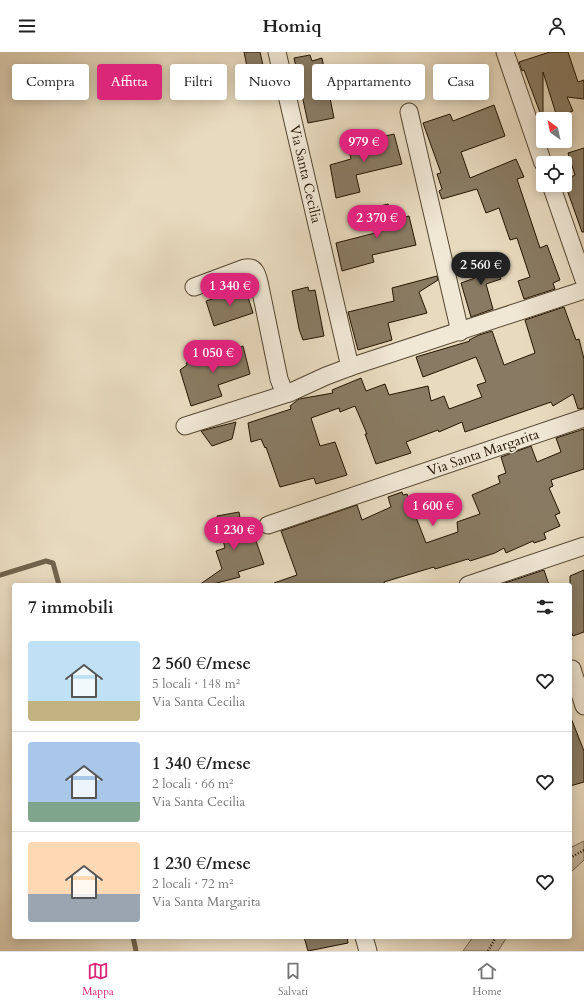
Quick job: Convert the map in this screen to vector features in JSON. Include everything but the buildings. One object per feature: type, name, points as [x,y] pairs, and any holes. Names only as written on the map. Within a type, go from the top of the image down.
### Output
[{"type":"street","name":"Via Santa Cecilia","points":[[277,52],[350,367]]},
{"type":"street","points":[[505,52],[541,156]]},
{"type":"street","points":[[409,112],[460,332]]},
{"type":"street","points":[[553,192],[584,280]]},
{"type":"street","points":[[194,287],[245,268],[250,267],[254,270],[259,282],[279,379],[283,389],[289,393]]},
{"type":"street","points":[[185,426],[289,393],[350,367],[584,290]]},
{"type":"street","name":"Via Santa Margarita","points":[[268,525],[584,418]]},
{"type":"street","points":[[474,583],[584,546]]},
{"type":"street","points":[[575,668],[584,706]]},
{"type":"street","points":[[365,939],[368,951]]},
{"type":"path","points":[[572,857],[584,850]]},
{"type":"path","points":[[488,951],[495,939]]},
{"type":"shaded area","points":[[584,841],[584,860],[572,871],[572,847]]},
{"type":"shaded area","points":[[472,939],[506,939],[498,951],[463,951]]},
{"type":"waterway","points":[[0,575],[46,561],[53,563],[58,583]]},
{"type":"waterway","points":[[133,939],[136,951]]}]
